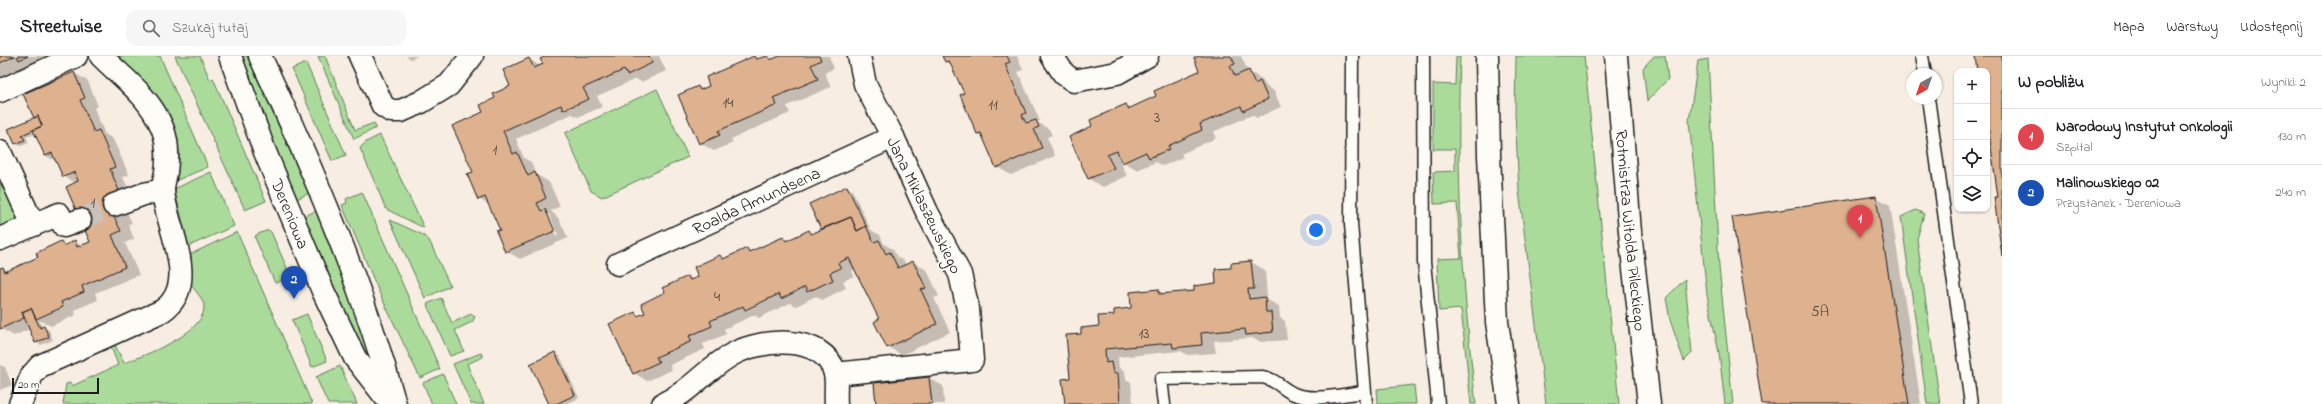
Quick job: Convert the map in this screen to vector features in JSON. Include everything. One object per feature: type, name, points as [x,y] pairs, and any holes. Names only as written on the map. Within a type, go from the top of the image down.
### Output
[{"type":"street","points":[[0,91],[76,56]]},
{"type":"street","points":[[20,404],[32,375],[40,366],[169,306],[176,295],[180,276],[180,255],[163,190],[167,144],[162,127],[150,104],[137,88],[101,56]]},
{"type":"street","name":"Dereniowa","points":[[230,56],[265,152],[323,291],[355,358],[391,404]]},
{"type":"street","name":"Dereniowa","points":[[260,56],[348,261],[378,344],[395,404]]},
{"type":"street","points":[[360,56],[383,106],[391,111],[401,111],[449,85],[472,56]]},
{"type":"street","name":"Jana Miklaszewskiego","points":[[835,374],[972,360],[968,309],[960,274],[927,212],[893,137],[865,84],[859,56]]},
{"type":"street","points":[[1052,56],[1064,74],[1074,81],[1117,73],[1147,56]]},
{"type":"street","points":[[1487,56],[1489,155],[1497,322],[1509,404]]},
{"type":"street","name":"Rotmistrza Witolda Pileckiego","points":[[1616,56],[1630,232],[1649,404]]},
{"type":"street","name":"Roalda Amundsena","points":[[618,264],[893,137]]},
{"type":"street","points":[[0,152],[33,225]]},
{"type":"street","points":[[114,205],[144,194],[163,190]]},
{"type":"street","points":[[0,239],[58,214],[64,226],[80,220]]},
{"type":"street","points":[[663,404],[682,394],[732,355],[765,343],[785,342],[804,345],[828,360],[835,374],[836,404]]},
{"type":"lane","points":[[1164,404],[1161,379],[1262,377],[1274,380],[1294,394],[1305,396],[1365,398],[1351,224],[1352,56]]},
{"type":"lane","points":[[1423,56],[1424,262],[1438,404]]},
{"type":"lane","points":[[1922,56],[1924,68]]},
{"type":"lane","points":[[1929,104],[1971,404]]},
{"type":"green space","points":[[113,56],[160,56],[208,167],[175,181],[179,156],[178,142],[173,129],[155,102]]},
{"type":"green space","points":[[175,56],[200,56],[210,80],[213,78],[266,201],[245,210]]},
{"type":"green space","points":[[241,56],[247,56],[309,193],[295,200],[276,155]]},
{"type":"green space","points":[[318,56],[325,56],[355,130],[374,123],[376,128],[354,139]]},
{"type":"green space","points":[[1456,56],[1460,56],[1459,143],[1461,230],[1467,317],[1476,404],[1471,404],[1461,309],[1439,311],[1437,259],[1461,258],[1457,203],[1434,204],[1433,172],[1455,171],[1455,149],[1433,149],[1433,84],[1455,85]]},
{"type":"green space","points":[[1516,56],[1584,56],[1619,404],[1546,404],[1519,191],[1515,113]]},
{"type":"green space","points":[[1654,56],[1665,56],[1668,79],[1647,101],[1643,68]]},
{"type":"green space","points":[[1708,59],[1719,267],[1733,404],[1725,404],[1719,353],[1707,295],[1689,121],[1698,61]]},
{"type":"green space","points":[[306,63],[346,155],[332,161],[292,69]]},
{"type":"green space","points":[[657,89],[688,157],[602,197],[591,191],[565,133]]},
{"type":"green space","points":[[380,135],[424,228],[386,209],[360,148],[366,142]]},
{"type":"green space","points":[[211,172],[234,226],[189,246],[174,189]]},
{"type":"green space","points":[[0,179],[19,222],[0,230]]},
{"type":"green space","points":[[362,192],[440,369],[420,378],[379,292],[342,205],[347,203],[346,199]]},
{"type":"green space","points":[[1916,210],[1924,214],[1917,239],[1940,404],[1927,404],[1901,217]]},
{"type":"green space","points":[[316,211],[369,348],[365,353],[360,349],[302,217]]},
{"type":"green space","points":[[390,220],[421,234],[429,240],[450,286],[425,298]]},
{"type":"green space","points":[[268,230],[271,232],[291,277],[275,283],[255,238],[256,235]]},
{"type":"green space","points":[[237,232],[312,404],[63,404],[66,384],[70,383],[72,386],[118,365],[111,347],[115,345],[124,363],[171,343],[193,327],[201,318],[204,305],[203,301],[192,286],[191,254]]},
{"type":"green space","points":[[1685,279],[1692,353],[1684,361],[1670,320],[1666,298]]},
{"type":"green space","points":[[441,298],[452,323],[471,314],[475,317],[472,322],[455,330],[464,351],[450,356],[427,304]]},
{"type":"green space","points":[[307,314],[327,361],[312,367],[292,320]]},
{"type":"green space","points":[[481,353],[483,357],[467,364],[484,404],[471,404],[453,364]]},
{"type":"green space","points":[[340,366],[357,404],[328,404],[316,377]]},
{"type":"green space","points":[[443,374],[456,404],[432,404],[423,383]]},
{"type":"green space","points":[[1414,385],[1416,404],[1378,404],[1377,389]]},
{"type":"building","points":[[0,56],[15,56],[0,63]]},
{"type":"building","points":[[17,56],[28,56],[19,60]]},
{"type":"building","points":[[547,56],[649,56],[652,63],[627,75],[624,70],[583,88],[589,99],[563,110],[561,105],[503,131],[513,154],[517,152],[528,176],[535,172],[546,198],[537,203],[541,211],[545,209],[555,231],[505,252],[496,231],[500,230],[485,197],[478,200],[467,174],[473,172],[452,126],[483,112],[480,105],[495,98],[493,94],[510,86],[503,70],[529,58],[534,68],[543,64],[540,59]]},
{"type":"building","points":[[754,56],[756,59],[768,56],[770,60],[780,56],[819,56],[821,60],[811,65],[818,79],[773,98],[777,105],[718,131],[720,135],[699,144],[678,95],[698,86],[700,90],[709,86],[706,77]]},
{"type":"building","points":[[942,56],[1007,56],[1010,62],[1005,64],[1026,113],[1022,115],[1026,123],[1036,120],[1039,127],[1034,129],[1042,148],[996,168],[981,133],[977,134],[960,95],[964,93],[949,61],[945,62]]},
{"type":"building","points":[[1199,56],[1231,56],[1235,64],[1230,66],[1235,76],[1249,70],[1255,84],[1260,81],[1268,99],[1243,111],[1241,106],[1200,124],[1202,130],[1168,146],[1170,149],[1149,158],[1146,152],[1122,163],[1117,151],[1107,155],[1114,168],[1088,179],[1069,137],[1092,126],[1090,120],[1126,104],[1128,109],[1156,96],[1154,91],[1199,71],[1194,58]]},
{"type":"building","points":[[1975,56],[2002,56],[2002,256],[1994,197],[1998,197],[1990,140],[1990,68],[1977,68]]},
{"type":"building","points":[[74,72],[85,98],[80,100],[94,132],[99,130],[115,167],[110,169],[120,193],[118,215],[114,217],[121,231],[112,235],[125,267],[82,286],[84,292],[61,302],[63,307],[36,319],[31,308],[22,312],[24,318],[0,329],[0,268],[3,267],[5,272],[38,257],[36,253],[61,241],[64,246],[75,240],[77,247],[90,242],[66,187],[78,181],[75,172],[63,177],[52,153],[45,156],[33,130],[42,126],[38,116],[34,118],[23,94]]},
{"type":"building","points":[[38,116],[42,126],[22,135],[25,140],[15,144],[8,129]]},
{"type":"building","points":[[847,186],[866,226],[857,231],[851,217],[821,229],[809,204]]},
{"type":"building","points":[[1876,196],[1909,404],[1762,404],[1732,217]]},
{"type":"building","points":[[851,217],[857,231],[866,226],[874,242],[879,240],[886,254],[890,252],[898,268],[913,261],[926,288],[921,290],[937,324],[887,348],[874,322],[879,319],[849,258],[838,263],[841,268],[830,273],[833,280],[807,292],[805,287],[781,299],[779,294],[745,310],[743,306],[710,321],[712,326],[689,336],[692,341],[656,357],[659,362],[633,374],[609,324],[635,312],[637,316],[645,313],[641,304],[665,292],[662,288],[688,276],[690,280],[698,277],[694,267],[720,255],[723,259],[747,248],[749,252],[783,237],[786,241],[809,230],[811,234]]},
{"type":"building","points":[[1251,261],[1254,289],[1248,289],[1249,299],[1265,297],[1266,312],[1271,312],[1273,332],[1246,335],[1245,329],[1201,333],[1202,345],[1173,348],[1172,343],[1105,349],[1106,363],[1111,362],[1113,373],[1118,373],[1120,403],[1065,404],[1062,379],[1070,378],[1066,335],[1081,334],[1081,328],[1099,326],[1098,316],[1114,315],[1114,310],[1131,308],[1130,292],[1159,289],[1159,294],[1194,291],[1194,286],[1216,283],[1215,269],[1231,268],[1231,263]]},
{"type":"building","points":[[31,308],[40,328],[44,326],[49,337],[35,343],[22,312]]},
{"type":"building","points":[[555,352],[575,395],[556,404],[549,404],[530,364]]},
{"type":"building","points":[[929,377],[932,404],[876,404],[874,383]]},
{"type":"tunnel","points":[[80,220],[114,205]]},
{"type":"place","name":"Narodowy Instytut Onkologii","points":[[1860,238]]},
{"type":"place","name":"Malinowskiego 02","points":[[294,299]]}]
